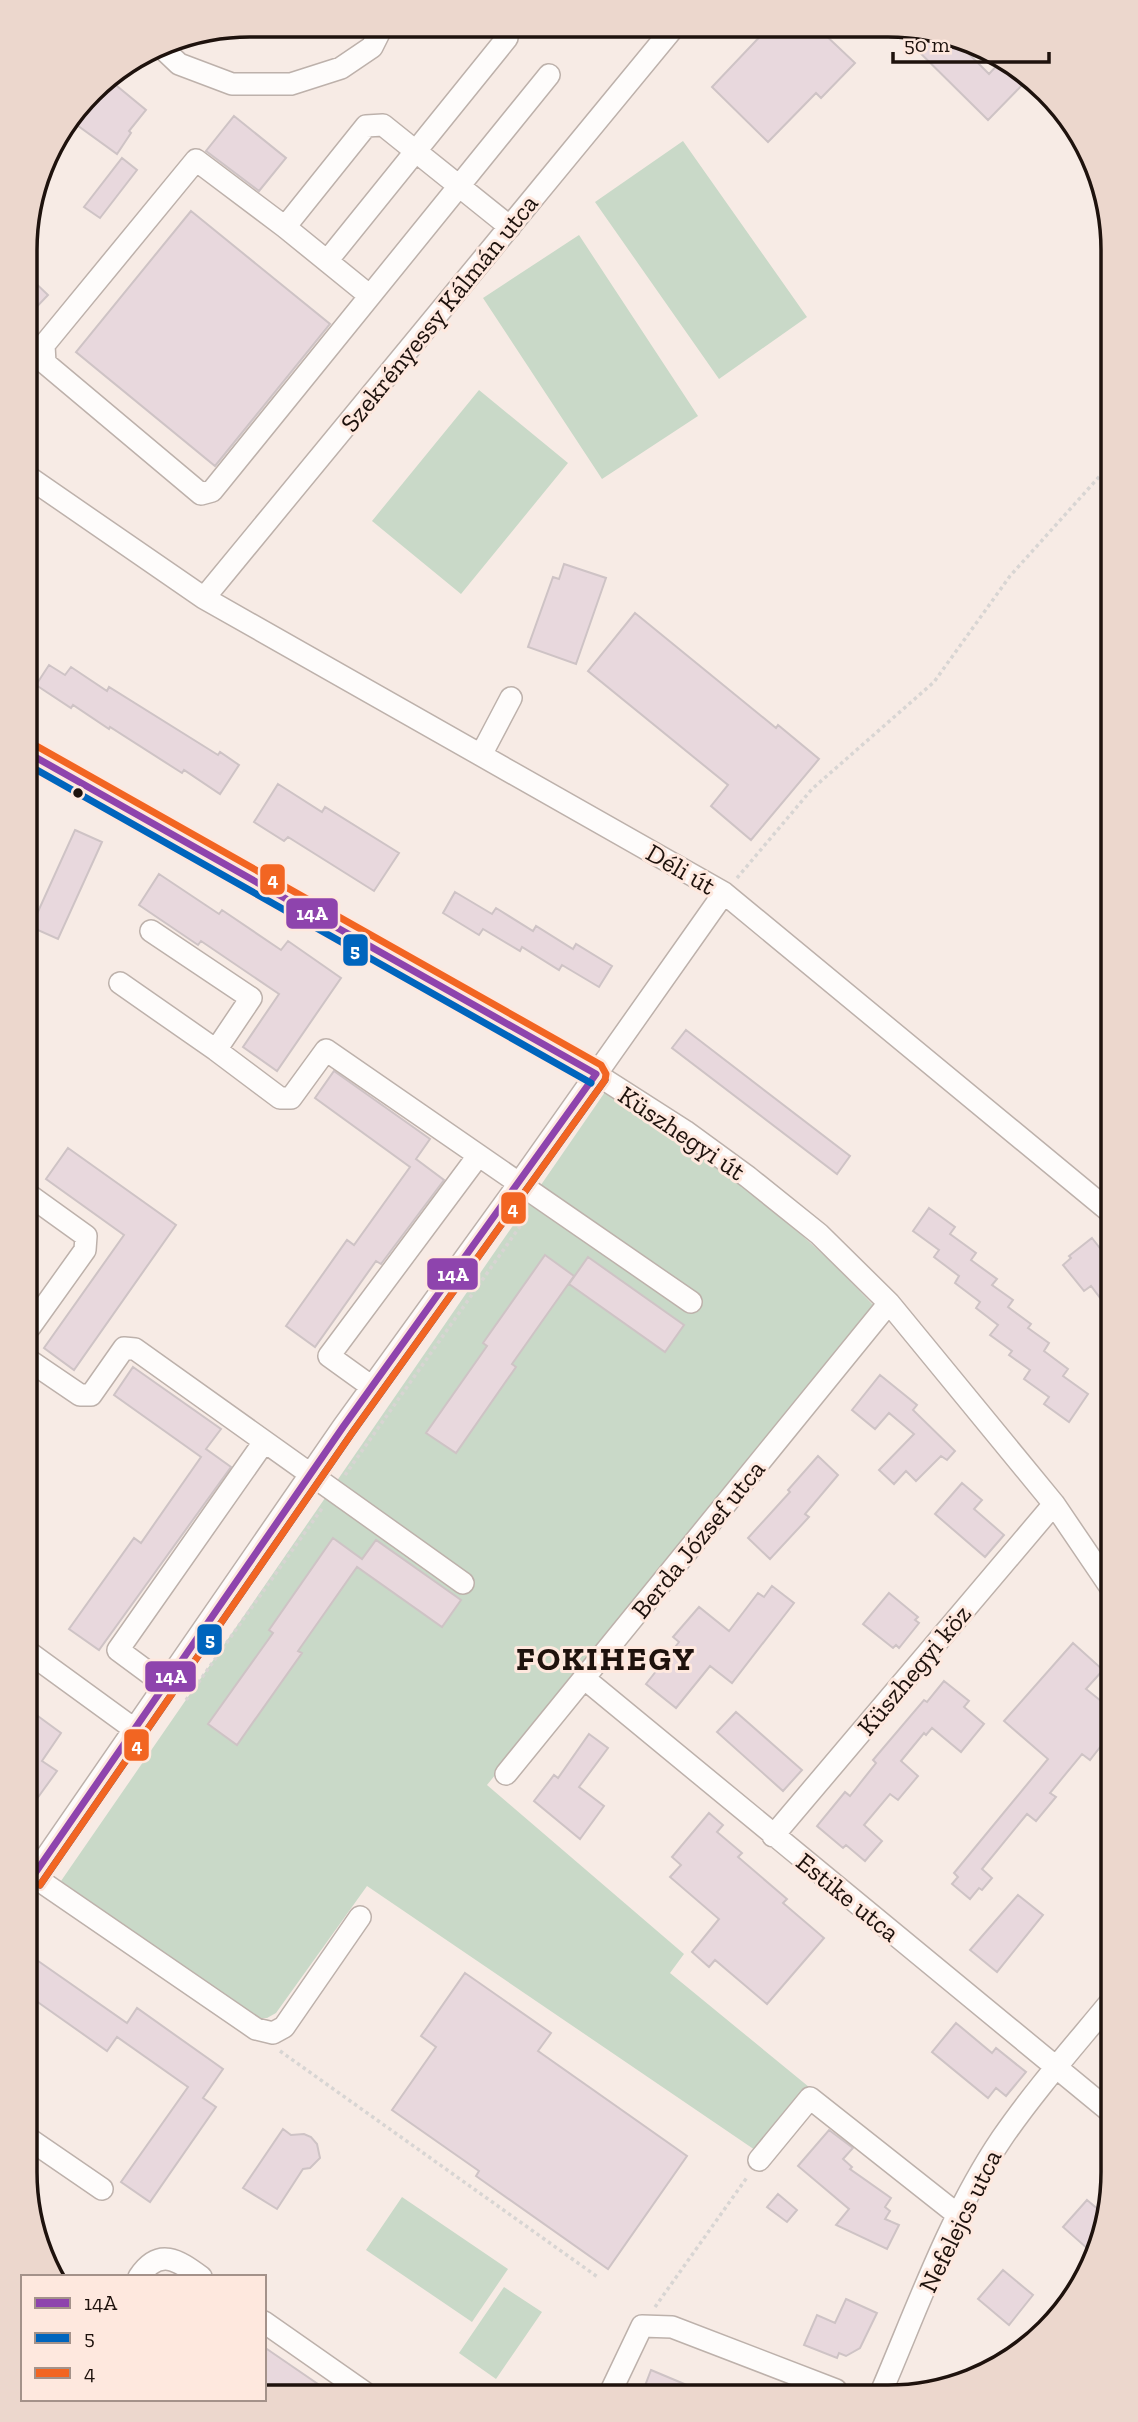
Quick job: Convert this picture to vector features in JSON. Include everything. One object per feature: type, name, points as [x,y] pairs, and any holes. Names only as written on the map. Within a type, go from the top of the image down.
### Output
[{"type":"street","points":[[168,53],[179,64],[232,84],[291,84],[341,68],[372,47],[377,37]]},
{"type":"street","name":"Szekrényessy Kálmán utca","points":[[204,598],[666,37]]},
{"type":"street","points":[[327,261],[507,38]]},
{"type":"street","points":[[370,296],[196,160],[44,345],[45,363],[201,494],[212,491],[370,296],[459,186],[549,75]]},
{"type":"street","points":[[285,227],[366,126],[383,125],[510,227]]},
{"type":"street","name":"Déli út","points":[[37,483],[204,598],[724,893],[1101,1204]]},
{"type":"street","points":[[481,755],[511,698]]},
{"type":"street","name":"Küszhegyi út","points":[[37,758],[596,1074],[685,1131],[747,1177],[819,1234],[889,1303],[1054,1504],[1101,1573]]},
{"type":"street","points":[[37,1871],[372,1387],[724,893]]},
{"type":"street","points":[[151,931],[251,998],[216,1050]]},
{"type":"street","points":[[120,983],[280,1098],[291,1098],[326,1050],[691,1302]]},
{"type":"street","points":[[372,1387],[329,1356],[478,1156]]},
{"type":"street","points":[[37,1201],[86,1236],[85,1251],[37,1316]]},
{"type":"street","name":"Berda József utca","points":[[506,1774],[889,1303]]},
{"type":"street","points":[[37,1366],[80,1395],[91,1395],[124,1349],[135,1349],[463,1583]]},
{"type":"street","points":[[164,1684],[118,1650],[264,1442]]},
{"type":"street","name":"Küszhegyi köz","points":[[773,1836],[1054,1504]]},
{"type":"street","points":[[37,1658],[134,1729]]},
{"type":"street","name":"Estike utca","points":[[585,1679],[1101,2104]]},
{"type":"street","points":[[37,1881],[256,2029],[273,2033],[284,2027],[360,1917]]},
{"type":"street","name":"Nefelejcs utca","points":[[884,2385],[958,2215],[1001,2139],[1101,2013]]},
{"type":"street","points":[[759,2160],[810,2098],[958,2215]]},
{"type":"street","points":[[37,2144],[102,2189]]},
{"type":"street","points":[[140,2275],[146,2267],[162,2259],[178,2260],[198,2275]]},
{"type":"street","points":[[266,2323],[354,2385]]},
{"type":"street","points":[[614,2385],[642,2326],[672,2327],[823,2385]]},
{"type":"path","points":[[724,893],[811,789],[934,682],[1010,576],[1101,475]]},
{"type":"path","points":[[186,1700],[539,1198]]},
{"type":"path","points":[[273,2033],[279,2051],[599,2278]]},
{"type":"path","points":[[642,2326],[759,2160]]},
{"type":"green space","points":[[683,141],[807,317],[719,379],[595,202]]},
{"type":"green space","points":[[579,235],[698,416],[602,479],[483,298]]},
{"type":"green space","points":[[479,390],[568,463],[461,594],[372,521]]},
{"type":"green space","points":[[605,1092],[687,1146],[766,1205],[823,1254],[876,1308],[487,1785],[684,1954],[670,1973],[809,2087],[755,2150],[367,1886],[276,2013],[267,2018],[257,2018],[61,1881]]},
{"type":"green space","points":[[402,2197],[508,2269],[472,2322],[366,2250]]},
{"type":"green space","points":[[504,2287],[542,2312],[496,2379],[459,2353]]},
{"type":"building","points":[[759,37],[828,37],[855,63],[821,98],[816,93],[768,142],[712,87]]},
{"type":"building","points":[[904,37],[957,48],[967,52],[989,74],[996,67],[1022,85],[988,120]]},
{"type":"building","points":[[116,85],[146,110],[129,131],[131,133],[117,154],[77,125],[99,99]]},
{"type":"building","points":[[234,116],[286,158],[259,191],[206,151]]},
{"type":"building","points":[[122,158],[137,170],[100,218],[84,207]]},
{"type":"building","points":[[191,211],[330,324],[215,466],[76,352]]},
{"type":"building","points":[[37,285],[48,295],[37,307]]},
{"type":"building","points":[[564,564],[606,578],[576,664],[528,647],[553,577],[559,579]]},
{"type":"building","points":[[635,613],[776,728],[778,725],[819,759],[751,840],[711,806],[728,785],[588,671]]},
{"type":"building","points":[[49,665],[65,675],[71,667],[107,691],[109,687],[218,755],[220,752],[239,765],[220,794],[73,705],[71,708],[37,683]]},
{"type":"building","points":[[278,784],[322,812],[325,807],[399,853],[374,891],[288,837],[284,841],[254,822]]},
{"type":"building","points":[[75,830],[102,842],[58,939],[37,930],[37,914]]},
{"type":"building","points":[[159,874],[219,914],[222,910],[281,950],[288,941],[341,978],[277,1071],[243,1047],[279,994],[201,941],[198,945],[139,905]]},
{"type":"building","points":[[455,892],[492,914],[496,908],[533,931],[536,926],[573,949],[576,944],[612,966],[599,987],[562,965],[559,970],[522,947],[520,951],[483,929],[479,935],[443,913]]},
{"type":"building","points":[[686,1030],[850,1156],[837,1174],[672,1048]]},
{"type":"building","points":[[334,1071],[430,1139],[416,1159],[444,1180],[381,1264],[376,1261],[315,1347],[286,1326],[347,1240],[354,1245],[410,1167],[315,1098]]},
{"type":"building","points":[[68,1148],[176,1225],[74,1370],[44,1348],[124,1235],[46,1179]]},
{"type":"building","points":[[929,1208],[955,1227],[950,1234],[976,1253],[971,1260],[997,1279],[992,1285],[1013,1300],[1008,1307],[1031,1324],[1028,1328],[1049,1343],[1044,1351],[1068,1369],[1063,1376],[1088,1394],[1069,1422],[1044,1404],[1049,1397],[1024,1379],[1030,1370],[1009,1355],[1012,1351],[990,1335],[998,1325],[976,1308],[980,1302],[955,1283],[959,1276],[934,1257],[939,1250],[913,1231]]},
{"type":"building","points":[[1092,1238],[1101,1249],[1101,1299],[1091,1286],[1084,1291],[1063,1265],[1071,1258],[1069,1256]]},
{"type":"building","points":[[545,1255],[574,1276],[512,1364],[516,1367],[456,1453],[426,1433],[487,1346],[483,1343]]},
{"type":"building","points":[[588,1257],[684,1325],[665,1352],[569,1284]]},
{"type":"building","points":[[133,1367],[221,1429],[206,1449],[231,1467],[99,1650],[69,1629],[134,1538],[141,1543],[201,1457],[114,1395]]},
{"type":"building","points":[[880,1375],[917,1405],[913,1410],[955,1451],[947,1460],[941,1456],[916,1481],[906,1471],[894,1484],[879,1470],[914,1434],[889,1413],[875,1429],[852,1410]]},
{"type":"building","points":[[818,1456],[838,1475],[805,1514],[809,1517],[770,1559],[748,1538]]},
{"type":"building","points":[[962,1483],[982,1500],[974,1509],[1004,1535],[985,1557],[935,1514]]},
{"type":"building","points":[[333,1538],[362,1559],[376,1540],[461,1600],[442,1627],[357,1567],[298,1651],[302,1653],[237,1745],[208,1724],[273,1633],[269,1630]]},
{"type":"building","points":[[772,1586],[794,1603],[732,1683],[710,1666],[676,1708],[646,1684],[679,1642],[673,1637],[699,1607],[729,1631],[758,1593],[764,1597]]},
{"type":"building","points":[[889,1593],[918,1617],[915,1620],[919,1623],[899,1648],[896,1645],[893,1648],[863,1624]]},
{"type":"building","points":[[1073,1643],[1101,1668],[1101,1672],[1086,1689],[1101,1701],[1101,1746],[1090,1760],[1082,1754],[1050,1793],[1056,1797],[1036,1821],[1027,1814],[982,1869],[992,1878],[970,1899],[952,1884],[958,1877],[954,1873],[1048,1759],[1004,1721]]},
{"type":"building","points":[[944,1681],[969,1701],[964,1707],[984,1724],[961,1752],[932,1728],[926,1735],[924,1733],[901,1761],[918,1776],[898,1800],[890,1794],[864,1825],[882,1841],[865,1861],[846,1845],[843,1848],[817,1826],[845,1792],[850,1796],[876,1763],[873,1760],[924,1700],[927,1702]]},
{"type":"building","points":[[736,1712],[802,1770],[783,1791],[717,1732]]},
{"type":"building","points":[[37,1715],[61,1733],[42,1761],[57,1771],[37,1799]]},
{"type":"building","points":[[589,1734],[608,1748],[579,1787],[604,1806],[580,1839],[534,1801],[554,1775],[558,1778]]},
{"type":"building","points":[[709,1813],[723,1825],[717,1832],[742,1853],[738,1857],[787,1899],[783,1903],[824,1938],[767,2004],[715,1960],[709,1967],[692,1952],[719,1919],[670,1877],[681,1865],[672,1857]]},
{"type":"building","points":[[1018,1895],[1043,1915],[997,1972],[970,1950]]},
{"type":"building","points":[[37,1960],[127,2023],[137,2008],[223,2069],[203,2098],[216,2107],[150,2202],[121,2182],[188,2087],[117,2037],[107,2051],[37,2002]]},
{"type":"building","points":[[465,1973],[551,2033],[538,2051],[687,2156],[608,2269],[476,2176],[479,2171],[392,2110],[436,2047],[421,2036]]},
{"type":"building","points":[[956,2023],[992,2053],[996,2048],[1026,2072],[1006,2096],[996,2088],[988,2098],[932,2052]]},
{"type":"building","points":[[283,2129],[291,2135],[304,2134],[311,2137],[317,2144],[320,2158],[310,2168],[303,2169],[277,2209],[243,2188]]},
{"type":"building","points":[[829,2130],[853,2148],[843,2159],[852,2167],[850,2169],[891,2198],[885,2207],[890,2211],[885,2219],[899,2225],[887,2249],[836,2225],[849,2209],[798,2166]]},
{"type":"building","points":[[778,2194],[797,2210],[787,2222],[767,2207]]},
{"type":"building","points":[[1087,2200],[1098,2209],[1087,2248],[1063,2227]]},
{"type":"building","points":[[1003,2270],[1033,2295],[1009,2325],[978,2299]]},
{"type":"building","points":[[846,2299],[877,2313],[860,2348],[846,2356],[839,2353],[837,2358],[804,2345],[817,2315],[835,2323]]},
{"type":"building","points":[[266,2348],[319,2385],[266,2385]]},
{"type":"building","points":[[651,2370],[687,2385],[645,2385]]},
{"type":"transit line","name":"4","points":[[37,746],[601,1065],[606,1074],[605,1080],[352,1433],[40,1885]]},
{"type":"transit line","name":"14A","points":[[37,758],[596,1074]]},
{"type":"transit line","name":"5","points":[[37,770],[591,1083]]},
{"type":"transit line","name":"14A","points":[[37,1870],[343,1427],[596,1074]]},
{"type":"transit line","name":"5","points":[[40,1885],[352,1433],[605,1080]]},
{"type":"district","name":"FOKIHEGY","points":[[606,1658]]}]
